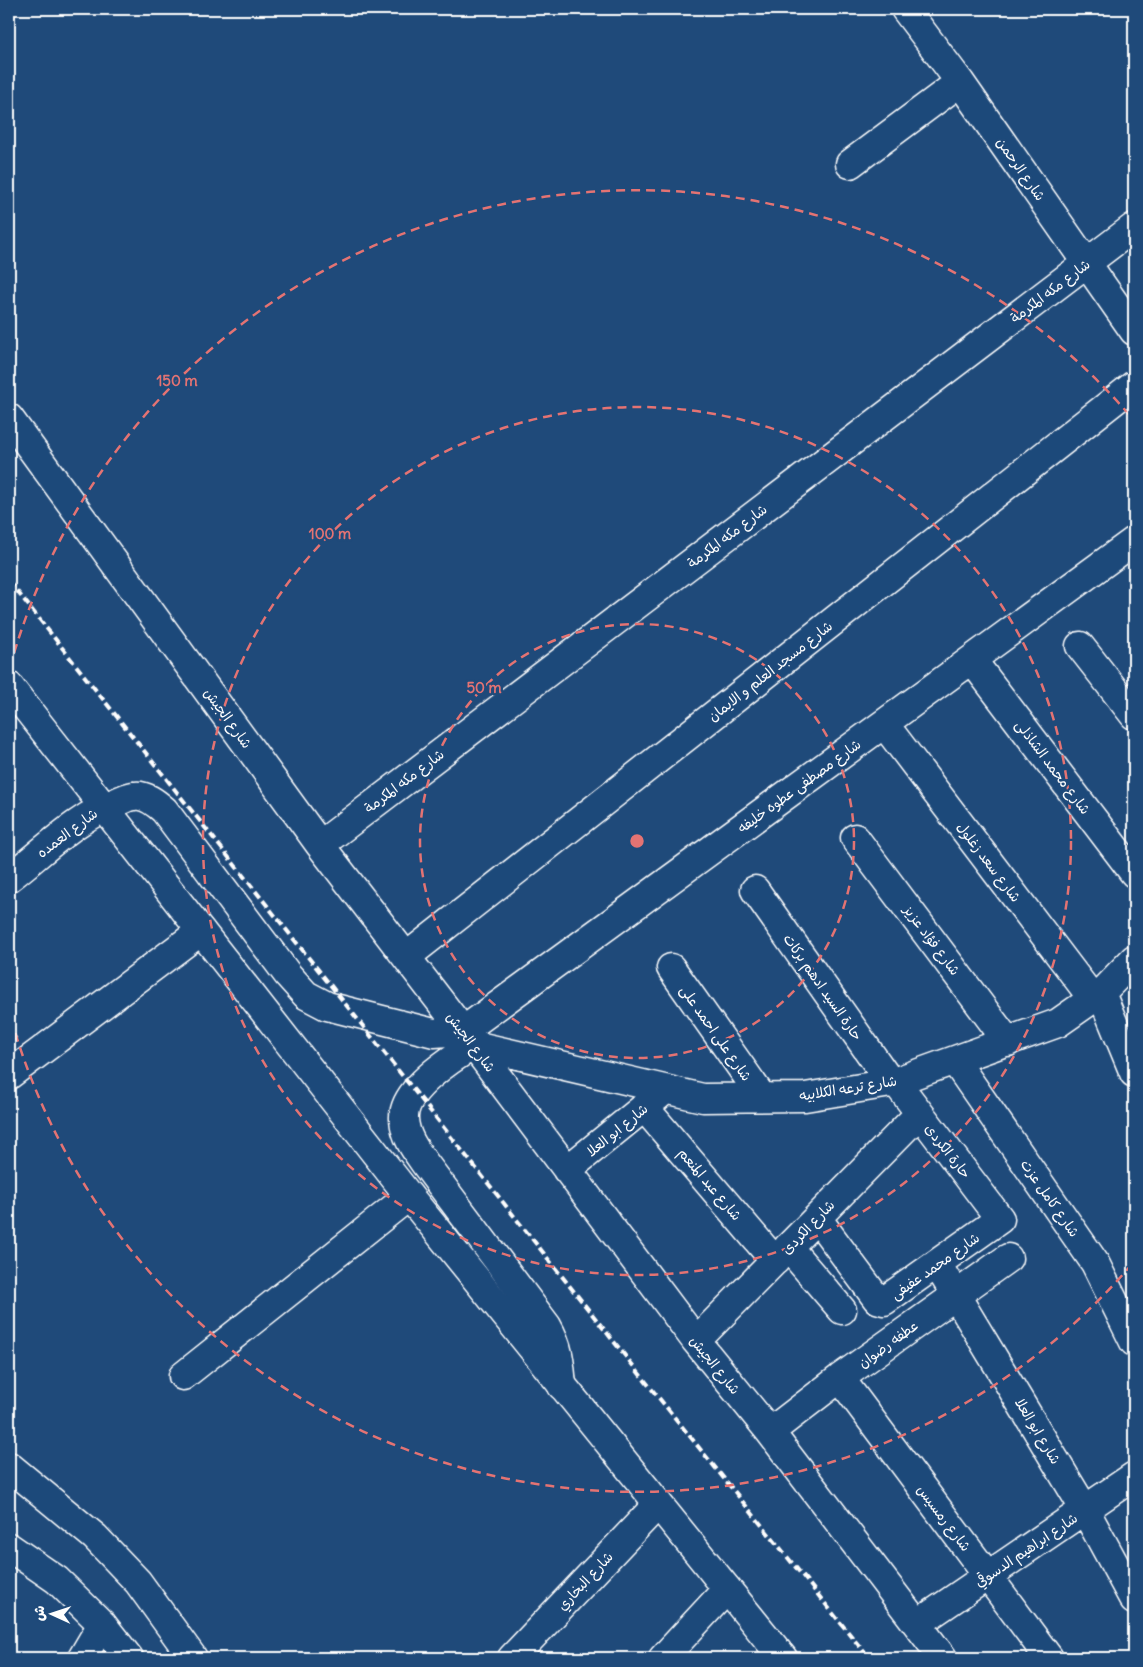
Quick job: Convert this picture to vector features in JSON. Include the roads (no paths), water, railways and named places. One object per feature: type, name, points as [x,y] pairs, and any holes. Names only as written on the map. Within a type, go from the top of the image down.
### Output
[{"type":"street","name":"شارع الرحمن","points":[[905,9],[960,82],[1134,331]]},
{"type":"street","points":[[850,164],[960,82]]},
{"type":"street","name":"شارع مكه المكرمة","points":[[320,845],[1134,227]]},
{"type":"street","name":"شارع مسجد العلم و الايمان","points":[[406,957],[1134,385]]},
{"type":"street","name":"شارع الجيش","points":[[9,418],[320,845],[469,1038],[696,1341],[770,1432],[943,1658]]},
{"type":"street","name":"شارع مصطفى عطوه خليفه","points":[[562,1386],[560,1355],[547,1326],[408,1138],[403,1118],[407,1102],[414,1092],[449,1060],[469,1038],[885,725],[1134,541]]},
{"type":"street","points":[[1080,646],[1134,715]]},
{"type":"street","name":"شارع محمد الشاذلى","points":[[972,660],[1134,873]]},
{"type":"street","points":[[9,686],[408,1196],[783,1658]]},
{"type":"street","name":"شارع سعد زغلول","points":[[885,725],[1098,996],[1134,1073]]},
{"type":"street","name":"شارع العمده","points":[[9,878],[79,822],[103,807],[133,796],[139,796],[155,802],[164,810],[288,975],[306,995],[327,1006],[434,1033],[469,1038]]},
{"type":"street","name":"شارع فؤاد عزيز","points":[[855,838],[1008,1042]]},
{"type":"street","name":"حارة السيد ادهم بركات","points":[[755,890],[894,1082]]},
{"type":"street","points":[[9,1075],[201,931]]},
{"type":"street","name":"شارع ترعه الكلابيه","points":[[469,1038],[703,1098],[804,1097],[894,1082],[1058,1023],[1098,996],[1134,959]]},
{"type":"street","name":"شارع على احمد على","points":[[671,968],[762,1097]]},
{"type":"street","name":"شارع كامل عزت","points":[[955,1061],[1095,1263],[1134,1342]]},
{"type":"street","name":"حارة الكردى","points":[[894,1082],[1000,1219]]},
{"type":"street","name":"شارع ابو العلا","points":[[568,1170],[667,1089]]},
{"type":"street","name":"شارع عبد المنعم","points":[[644,1107],[782,1254],[842,1310]]},
{"type":"street","name":"شارع الكردى","points":[[696,1341],[919,1114]]},
{"type":"street","points":[[183,1376],[408,1196]]},
{"type":"street","name":"شارع محمد عفيفى","points":[[817,1218],[877,1299],[884,1301],[1000,1219]]},
{"type":"street","name":"عطفه رضوان","points":[[770,1432],[840,1378],[1008,1258]]},
{"type":"street","name":"شارع ابو العلا","points":[[937,1264],[1085,1510],[1134,1600]]},
{"type":"street","name":"شارع رمسيس","points":[[840,1378],[1049,1658]]},
{"type":"street","points":[[9,1466],[95,1537],[138,1582],[193,1658]]},
{"type":"street","name":"شارع ابراهيم الدسوقي","points":[[917,1624],[1134,1476]]},
{"type":"street","name":"شارع البخاري","points":[[512,1658],[658,1504]]},
{"type":"street","points":[[9,1547],[57,1580],[102,1624],[129,1658]]},
{"type":"street","points":[[663,1658],[727,1589]]},
{"type":"street","points":[[82,1658],[102,1624]]},
{"type":"railway","points":[[9,581],[646,1382],[869,1658]]}]
